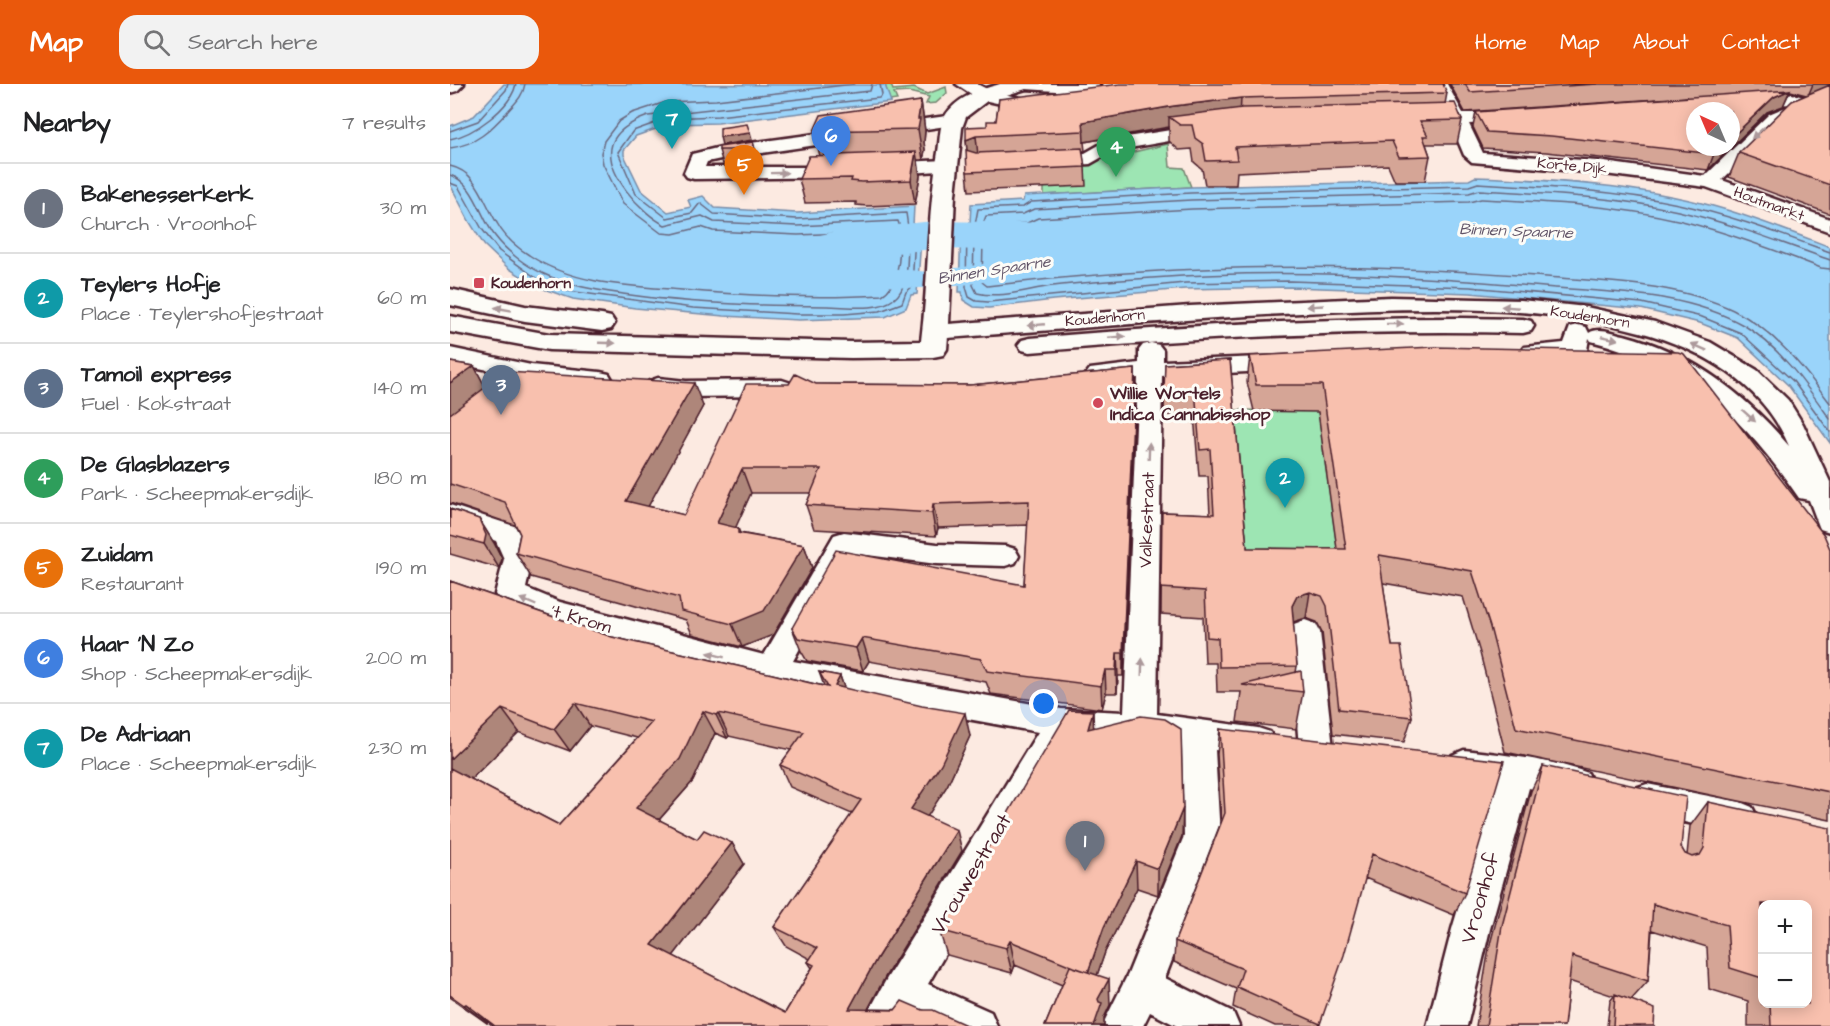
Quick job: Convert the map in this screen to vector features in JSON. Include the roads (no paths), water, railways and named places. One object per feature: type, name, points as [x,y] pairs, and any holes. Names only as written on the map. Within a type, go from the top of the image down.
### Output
[{"type":"street","points":[[450,87],[454,84]]},
{"type":"street","points":[[964,84],[985,95],[1031,107],[1058,104],[1093,91]]},
{"type":"street","points":[[934,340],[946,166],[954,120],[963,108],[985,95],[1026,84],[1070,86],[1093,91]]},
{"type":"street","name":"Korte Dijk","points":[[1439,84],[1473,155],[1486,160],[1597,167],[1709,182]]},
{"type":"street","points":[[1709,182],[1775,118],[1830,95]]},
{"type":"street","points":[[1737,101],[1788,98],[1808,103]]},
{"type":"street","points":[[1408,120],[1528,116]]},
{"type":"street","points":[[946,166],[694,173],[699,158],[721,153],[954,120]]},
{"type":"street","points":[[1034,161],[1090,159],[1108,146],[1229,126]]},
{"type":"street","name":"Houtmarkt","points":[[1709,182],[1830,226]]},
{"type":"street","name":"Koudenhorn","points":[[450,297],[553,330]]},
{"type":"street","name":"Koudenhorn","points":[[450,324],[851,350],[934,340],[1003,347],[1149,324],[1380,303],[1470,304],[1574,312],[1645,327],[1681,339],[1726,361],[1750,376],[1787,417],[1808,454],[1830,522]]},
{"type":"street","name":"Koudenhorn","points":[[1149,324],[1516,326],[1578,332],[1617,339],[1653,351],[1704,379],[1761,427],[1789,461],[1830,522]]},
{"type":"street","name":"Valkestraat","points":[[1140,726],[1151,369],[1149,324]]},
{"type":"street","points":[[504,392],[531,372],[553,330]]},
{"type":"street","name":"Koudenhorn","points":[[1504,353],[1575,350],[1578,332]]},
{"type":"street","points":[[450,355],[531,372],[686,389],[800,387]]},
{"type":"street","points":[[1071,377],[1151,369],[1304,362]]},
{"type":"street","name":"'t Krom","points":[[450,515],[507,534],[518,559],[510,594],[552,612],[772,670],[1060,723],[1140,726],[1198,735],[1352,752]]},
{"type":"street","points":[[772,670],[844,542],[937,554],[1005,556]]},
{"type":"street","points":[[1305,632],[1316,748]]},
{"type":"street","name":"Vrouwestraat","points":[[881,1026],[1060,723]]},
{"type":"street","points":[[1122,1026],[1142,987],[1202,836],[1198,735]]},
{"type":"street","points":[[1434,762],[1517,771],[1773,825]]},
{"type":"street","name":"Vroonhof","points":[[1447,1026],[1471,929],[1517,771]]},
{"type":"street","points":[[1142,987],[1219,1026]]},
{"type":"street","points":[[901,992],[977,1026]]},
{"type":"water","points":[[504,84],[885,85],[891,102],[718,123],[670,124],[636,136],[624,150],[624,155],[641,190],[668,212],[691,207],[688,200],[703,196],[715,208],[797,213],[914,206],[913,226],[922,226],[917,294],[911,295],[906,308],[885,317],[799,320],[635,308],[573,299],[538,287],[508,268],[484,245],[450,184],[450,126],[474,116]]},
{"type":"water","points":[[1475,177],[1565,182],[1655,193],[1728,210],[1830,247],[1830,443],[1788,385],[1738,338],[1700,323],[1641,309],[1470,293],[1290,287],[1185,289],[989,308],[974,307],[963,300],[962,292],[959,292],[961,224],[970,223],[971,204],[1023,201],[1024,196],[1191,187],[1469,180]]},
{"type":"waterway","name":"Binnen Spaarne","points":[[833,246],[933,235],[1049,237]]},
{"type":"waterway","name":"Binnen Spaarne","points":[[868,275],[929,281],[1011,268]]},
{"type":"place","name":"De Adriaan","points":[[672,149]]},
{"type":"place","name":"Haar 'N Zo","points":[[831,166]]},
{"type":"place","name":"De Glasblazers","points":[[1116,177]]},
{"type":"place","name":"Zuidam","points":[[744,195]]},
{"type":"place","name":"Koudenhorn","points":[[479,283]]},
{"type":"place","name":"Willie Wortels Indica Cannabisshop","points":[[1098,403]]},
{"type":"place","name":"Tamoil express","points":[[501,415]]},
{"type":"place","name":"Teylers Hofje","points":[[1285,508]]},
{"type":"place","name":"Bakenesserkerk","points":[[1085,871]]}]
